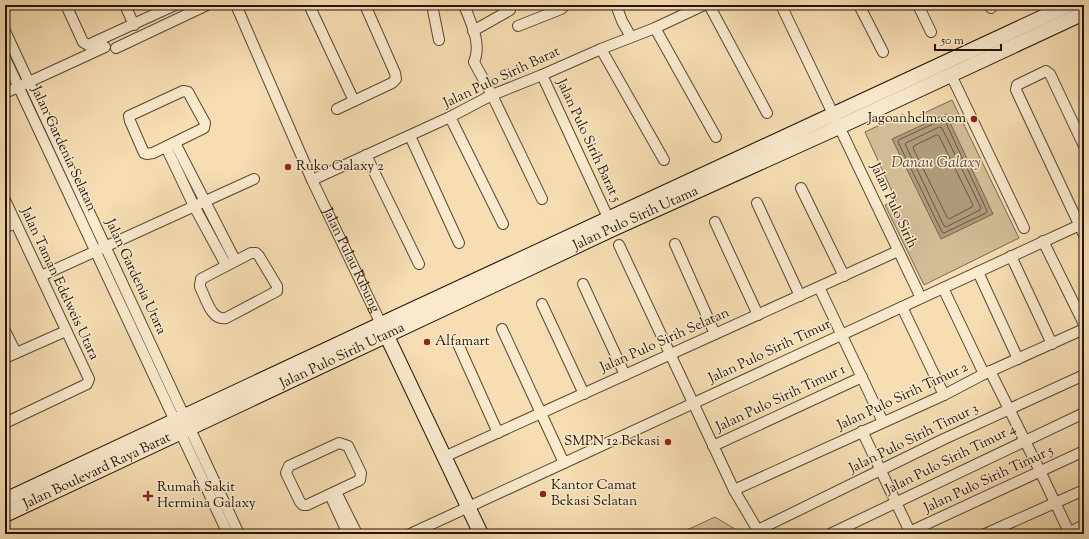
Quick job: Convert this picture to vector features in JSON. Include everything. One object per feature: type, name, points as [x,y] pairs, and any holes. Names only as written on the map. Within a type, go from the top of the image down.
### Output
[{"type":"main road","name":"Jalan Pulo Sirih Utama","points":[[182,424],[836,121],[1070,5]]},
{"type":"main road","name":"Jalan Pulo Sirih Utama","points":[[836,121],[951,75],[1084,13]]},
{"type":"main road","name":"Jalan Pulau Ribung","points":[[383,330],[481,534]]},
{"type":"main road","name":"Jalan Boulevard Raya Barat","points":[[5,515],[142,443],[182,424]]},
{"type":"main road","name":"Jalan Boulevard Raya Barat","points":[[5,500],[142,443]]},
{"type":"street","points":[[66,5],[83,42],[86,45],[91,45],[175,5]]},
{"type":"street","points":[[125,5],[134,25]]},
{"type":"street","points":[[116,48],[207,5]]},
{"type":"street","name":"Jalan Pulau Ribung","points":[[236,5],[312,180],[383,330]]},
{"type":"street","points":[[308,5],[354,101]]},
{"type":"street","points":[[337,109],[392,83],[396,79],[395,73],[365,5]]},
{"type":"street","points":[[432,5],[439,40]]},
{"type":"street","points":[[464,5],[478,50],[474,62],[492,95],[542,199]]},
{"type":"street","points":[[518,26],[561,9],[565,5]]},
{"type":"street","points":[[616,5],[622,21],[631,37]]},
{"type":"street","name":"Jalan Pulo Sirih Barat","points":[[312,180],[450,118],[492,95],[542,75],[601,48],[655,28],[704,5]]},
{"type":"street","points":[[709,5],[767,113]]},
{"type":"street","name":"Jalan Pulo Sirih","points":[[782,5],[921,298]]},
{"type":"street","points":[[859,5],[883,52]]},
{"type":"street","points":[[918,5],[931,32]]},
{"type":"street","points":[[473,31],[510,10]]},
{"type":"street","points":[[655,28],[716,137]]},
{"type":"street","name":"Jalan Gardenia Utara","points":[[5,31],[105,247],[182,424],[239,534]]},
{"type":"street","points":[[5,93],[105,47]]},
{"type":"street","points":[[601,48],[664,160]]},
{"type":"street","name":"Jalan Gardenia Selatan","points":[[5,58],[95,252],[182,424],[228,534]]},
{"type":"street","points":[[1084,146],[1050,74],[1046,71],[1017,85],[1016,90],[1082,224],[1084,235]]},
{"type":"street","name":"Jalan Pulo Sirih Barat 5","points":[[542,75],[611,224]]},
{"type":"street","points":[[951,75],[1024,228]]},
{"type":"street","points":[[183,91],[186,91],[188,92],[205,125],[204,128],[170,145],[153,154],[147,154],[144,152],[129,116],[183,91]]},
{"type":"street","points":[[450,118],[502,224]]},
{"type":"street","points":[[410,136],[459,243]]},
{"type":"street","points":[[170,145],[204,202],[235,260]]},
{"type":"street","points":[[170,145],[194,206],[226,265]]},
{"type":"street","points":[[366,155],[419,264]]},
{"type":"street","points":[[41,276],[254,179]]},
{"type":"street","points":[[801,188],[844,276]]},
{"type":"street","name":"Jalan Taman Edelweis Utara","points":[[5,200],[89,379],[87,384],[5,423]]},
{"type":"street","points":[[757,203],[800,296]]},
{"type":"street","points":[[715,222],[758,315]]},
{"type":"street","points":[[5,228],[15,223]]},
{"type":"street","name":"Jalan Pulo Sirih Timur","points":[[410,534],[1082,224]]},
{"type":"street","points":[[1043,242],[1084,324]]},
{"type":"street","points":[[675,244],[715,334]]},
{"type":"street","points":[[619,245],[734,490],[759,532]]},
{"type":"street","name":"Jalan Pulo Sirih Selatan","points":[[444,458],[898,251]]},
{"type":"street","points":[[252,253],[258,254],[278,289],[276,292],[222,318],[219,318],[213,314],[200,285],[201,279],[235,260],[252,253]]},
{"type":"street","points":[[1011,256],[1052,344]]},
{"type":"street","points":[[978,272],[1018,359]]},
{"type":"street","points":[[583,284],[625,375]]},
{"type":"street","points":[[819,287],[883,422]]},
{"type":"street","points":[[943,288],[987,373],[1010,410],[1068,533],[1084,525]]},
{"type":"street","points":[[542,304],[584,394]]},
{"type":"street","points":[[902,307],[944,395]]},
{"type":"street","points":[[502,328],[564,463]]},
{"type":"street","name":"Jalan Pulo Sirih Timur 2","points":[[734,490],[944,395],[987,373],[1084,329]]},
{"type":"street","points":[[5,331],[16,353]]},
{"type":"street","points":[[5,358],[66,331]]},
{"type":"street","points":[[458,344],[498,433]]},
{"type":"street","name":"Jalan Pulo Sirih Timur 3","points":[[759,532],[944,440],[1084,375]]},
{"type":"street","name":"Jalan Pulo Sirih Timur 1","points":[[713,446],[862,377]]},
{"type":"street","name":"Jalan Pulo Sirih Timur 4","points":[[830,534],[1084,413]]},
{"type":"street","points":[[862,431],[909,533]]},
{"type":"street","points":[[339,443],[348,446],[361,473],[360,480],[333,493],[307,505],[303,505],[300,502],[286,473],[289,466],[339,443]]},
{"type":"street","name":"Jalan Pulo Sirih Timur 5","points":[[909,533],[1084,451]]},
{"type":"street","points":[[985,534],[1084,490]]},
{"type":"street","points":[[333,493],[348,534]]},
{"type":"street","points":[[333,493],[357,534]]},
{"type":"shaded area","points":[[952,100],[1019,238],[924,285],[885,205],[896,200],[865,132],[903,114],[907,121]]},
{"type":"shaded area","points":[[715,517],[735,529],[738,534],[678,534]]},
{"type":"water","name":"Danau Galaxy","points":[[946,114],[993,214],[941,239],[892,139]]},
{"type":"place","name":"Jagoanhelm.com","points":[[974,119]]},
{"type":"place","name":"Ruko Galaxy 2","points":[[288,167]]},
{"type":"place","name":"Alfamart","points":[[427,342]]},
{"type":"place","name":"SMPN 12 Bekasi","points":[[668,442]]},
{"type":"place","name":"Kantor Camat Bekasi Selatan","points":[[543,494]]},
{"type":"place","name":"Rumah Sakit Hermina Galaxy","points":[[148,496]]}]
